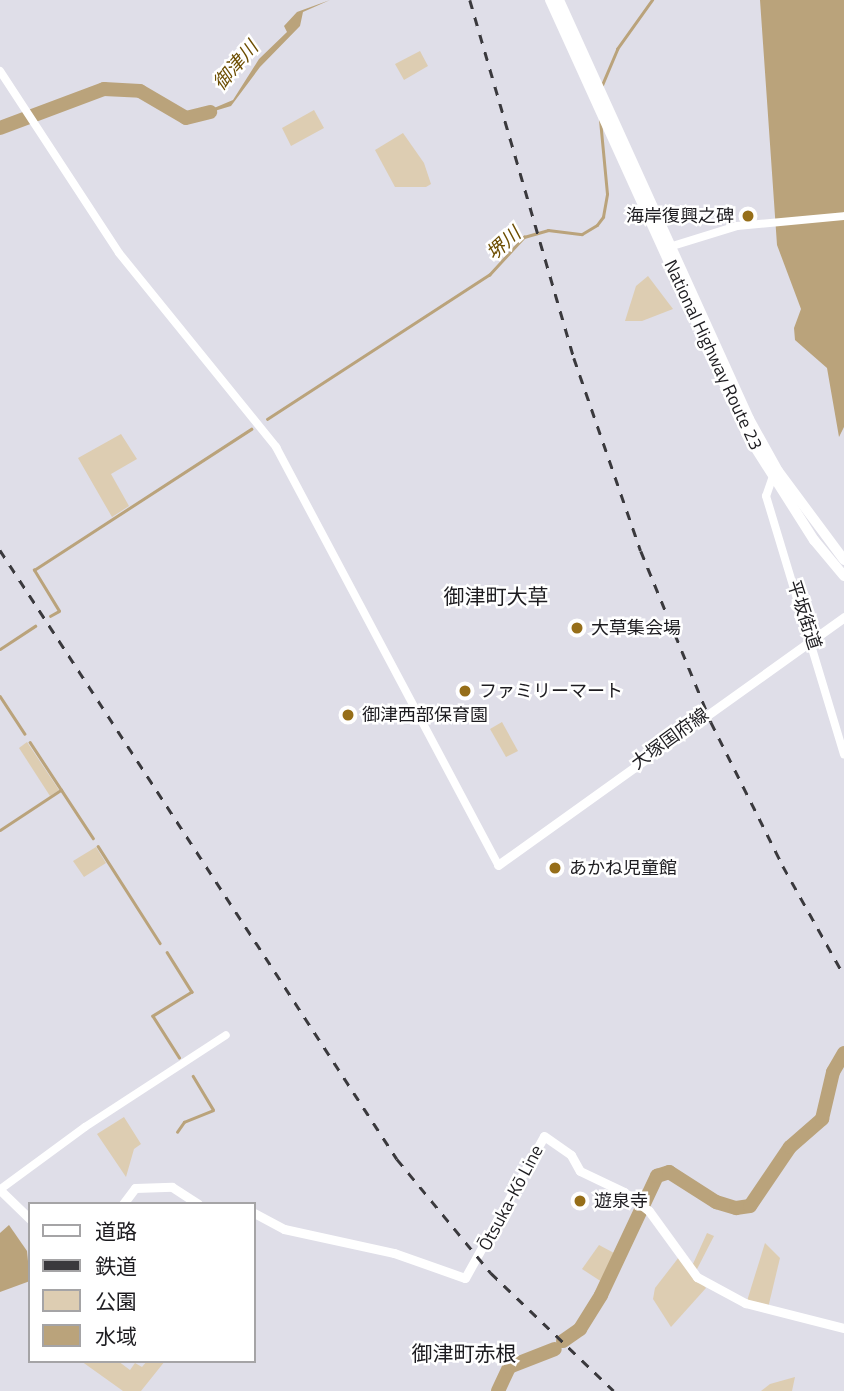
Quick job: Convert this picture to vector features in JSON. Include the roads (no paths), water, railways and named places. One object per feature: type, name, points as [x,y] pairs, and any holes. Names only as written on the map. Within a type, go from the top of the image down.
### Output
[{"type":"highway","name":"National Highway Route 23","points":[[550,0],[605,121],[754,428],[814,524],[844,560]]},
{"type":"highway","name":"National Highway Route 23","points":[[559,0],[741,422],[773,476],[844,576]]},
{"type":"main road","name":"大塚国府線","points":[[498,865],[844,617]]},
{"type":"main road","name":"Ōtsuka-Kō Line","points":[[256,1214],[284,1228],[394,1253],[465,1278],[491,1240],[544,1136],[571,1155],[580,1171],[644,1207],[694,1274],[730,1297],[844,1328]]},
{"type":"main road","points":[[124,1202],[130,1191],[141,1187],[179,1189],[195,1202]]},
{"type":"main road","points":[[1,1189],[28,1217]]},
{"type":"street","points":[[0,71],[119,253],[276,447],[498,865]]},
{"type":"street","points":[[667,248],[715,231],[844,216]]},
{"type":"street","name":"平坂街道","points":[[773,476],[766,496],[844,754]]},
{"type":"street","points":[[1,1189],[85,1126],[226,1035]]},
{"type":"water","points":[[330,0],[303,12],[300,26],[260,67],[231,106],[188,119],[233,100],[259,59],[287,32],[284,26],[297,12]]},
{"type":"water","points":[[760,0],[844,0],[844,427],[839,437],[827,368],[795,340],[794,328],[801,309],[777,245]]},
{"type":"water","points":[[9,1225],[27,1251],[28,1282],[0,1292],[0,1233]]},
{"type":"waterway","name":"堺川","points":[[602,85],[617,49],[652,0]]},
{"type":"waterway","name":"御津川","points":[[0,128],[104,89],[140,91],[186,118],[210,112]]},
{"type":"waterway","name":"堺川","points":[[267,419],[489,275],[524,237],[548,230],[582,234],[597,225],[603,217],[607,194],[600,120]]},
{"type":"waterway","name":"堺川","points":[[50,616],[59,611],[34,570],[251,429]]},
{"type":"waterway","points":[[0,649],[35,626]]},
{"type":"waterway","points":[[0,696],[25,734]]},
{"type":"waterway","points":[[30,742],[93,838]]},
{"type":"waterway","points":[[0,830],[61,790]]},
{"type":"waterway","points":[[98,846],[160,943]]},
{"type":"waterway","points":[[167,952],[192,992],[153,1016],[179,1057]]},
{"type":"waterway","points":[[563,1341],[580,1329],[601,1295],[657,1176],[669,1172],[716,1202],[736,1208],[750,1206],[790,1147],[822,1119],[833,1072],[844,1053]]},
{"type":"waterway","points":[[177,1132],[184,1122],[213,1110],[193,1077]]},
{"type":"waterway","points":[[498,1391],[509,1367],[555,1349]]},
{"type":"railway","points":[[470,0],[574,358],[641,551],[711,722],[783,866],[844,975]]},
{"type":"railway","points":[[0,550],[397,1159],[491,1273],[614,1391]]},
{"type":"place","name":"海岸復興之碑","points":[[748,216]]},
{"type":"place","name":"大草集会場","points":[[577,628]]},
{"type":"place","name":"ファミリーマート","points":[[465,691]]},
{"type":"place","name":"御津西部保育園","points":[[348,715]]},
{"type":"place","name":"あかね児童館","points":[[555,868]]},
{"type":"place","name":"遊泉寺","points":[[580,1201]]},
{"type":"district","name":"御津町大草","points":[[496,596]]},
{"type":"district","name":"御津町赤根","points":[[464,1353]]}]
